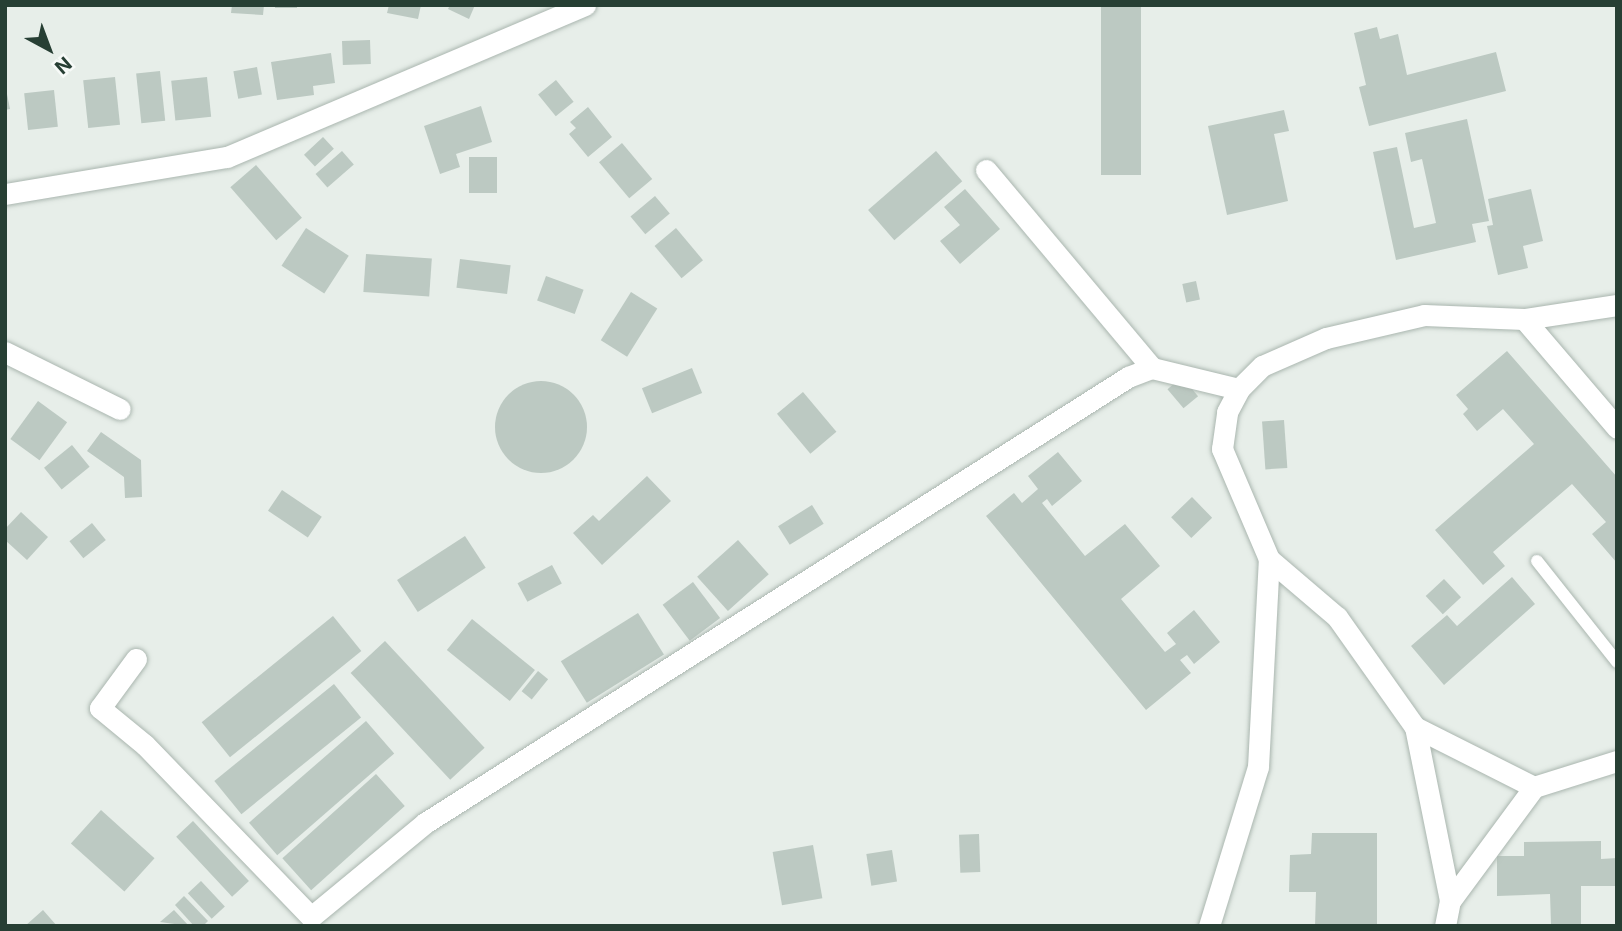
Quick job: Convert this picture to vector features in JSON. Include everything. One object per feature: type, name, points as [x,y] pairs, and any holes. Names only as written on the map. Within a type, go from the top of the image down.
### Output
[{"type":"street","points":[[5,194],[227,157],[552,11],[585,5]]},
{"type":"street","points":[[986,170],[1152,369]]},
{"type":"street","points":[[1209,926],[1258,767],[1269,559],[1222,449],[1227,412],[1239,389],[1262,366],[1326,338],[1424,315],[1524,319],[1617,305]]},
{"type":"street","points":[[1524,319],[1617,428]]},
{"type":"street","points":[[5,352],[120,409]]},
{"type":"street","points":[[136,659],[100,708],[145,746],[311,923],[425,823],[1128,377],[1152,369],[1239,389]]},
{"type":"street","points":[[1269,559],[1337,617],[1415,727],[1450,901],[1445,926]]},
{"type":"street","points":[[1415,727],[1534,788]]},
{"type":"street","points":[[1450,901],[1534,788],[1617,761]]},
{"type":"lane","points":[[1537,561],[1617,662]]},
{"type":"building","points":[[232,5],[264,5],[263,15],[231,13]]},
{"type":"building","points":[[275,5],[297,5],[297,8],[275,8]]},
{"type":"building","points":[[389,5],[421,5],[418,19],[387,13]]},
{"type":"building","points":[[450,5],[475,5],[469,19],[448,9]]},
{"type":"building","points":[[1101,5],[1141,5],[1141,175],[1101,175]]},
{"type":"building","points":[[1377,27],[1380,39],[1398,34],[1407,75],[1496,52],[1506,91],[1369,126],[1359,87],[1366,85],[1354,33]]},
{"type":"building","points":[[370,40],[371,64],[343,65],[342,41]]},
{"type":"building","points":[[331,53],[335,83],[313,86],[314,95],[277,100],[271,62]]},
{"type":"building","points":[[257,67],[262,95],[238,99],[233,71]]},
{"type":"building","points":[[160,71],[165,121],[141,123],[136,74]]},
{"type":"building","points":[[115,77],[120,125],[88,128],[83,80]]},
{"type":"building","points":[[207,77],[211,117],[175,121],[171,81]]},
{"type":"building","points":[[556,80],[574,102],[556,116],[538,94]]},
{"type":"building","points":[[5,84],[10,109],[5,110]]},
{"type":"building","points":[[54,90],[58,127],[28,130],[24,93]]},
{"type":"building","points":[[481,106],[492,142],[456,154],[460,167],[440,174],[424,126]]},
{"type":"building","points":[[588,107],[612,137],[588,157],[569,134],[576,128],[570,122]]},
{"type":"building","points":[[1284,110],[1289,131],[1274,134],[1288,201],[1227,215],[1208,126]]},
{"type":"building","points":[[1467,119],[1489,221],[1472,224],[1476,242],[1396,260],[1373,152],[1397,147],[1414,228],[1436,223],[1422,159],[1411,162],[1405,133]]},
{"type":"building","points":[[323,137],[334,149],[315,166],[304,155]]},
{"type":"building","points":[[622,143],[652,179],[629,198],[599,162]]},
{"type":"building","points":[[342,151],[354,165],[327,188],[316,174]]},
{"type":"building","points":[[936,151],[962,181],[894,240],[868,210]]},
{"type":"building","points":[[469,157],[497,157],[497,193],[469,193]]},
{"type":"building","points":[[256,165],[302,218],[276,240],[230,187]]},
{"type":"building","points":[[965,189],[1000,229],[960,264],[940,241],[960,225],[944,207]]},
{"type":"building","points":[[1531,189],[1543,241],[1523,246],[1528,268],[1498,275],[1487,226],[1493,225],[1488,199]]},
{"type":"building","points":[[655,196],[670,214],[645,234],[630,217]]},
{"type":"building","points":[[306,228],[349,256],[324,294],[281,266]]},
{"type":"building","points":[[676,228],[703,260],[682,278],[655,246]]},
{"type":"building","points":[[366,254],[432,259],[429,297],[363,292]]},
{"type":"building","points":[[460,259],[511,265],[507,294],[456,288]]},
{"type":"building","points":[[546,276],[584,290],[575,314],[537,300]]},
{"type":"building","points":[[1196,281],[1200,300],[1186,302],[1182,284]]},
{"type":"building","points":[[631,292],[657,308],[627,357],[601,340]]},
{"type":"building","points":[[1507,351],[1617,477],[1617,563],[1592,534],[1606,522],[1572,484],[1493,552],[1505,566],[1483,585],[1435,530],[1534,444],[1503,409],[1477,431],[1463,414],[1468,409],[1456,395]]},
{"type":"building","points":[[692,368],[702,393],[652,413],[642,388]]},
{"type":"building","points":[[1182,377],[1198,396],[1184,408],[1167,389]]},
{"type":"building","points":[[541,381],[559,385],[573,395],[583,409],[587,427],[583,445],[573,459],[559,469],[541,473],[523,469],[509,459],[499,445],[495,427],[499,409],[509,395],[523,385]]},
{"type":"building","points":[[803,392],[836,432],[810,454],[777,414]]},
{"type":"building","points":[[38,401],[67,422],[39,460],[10,439]]},
{"type":"building","points":[[1284,420],[1287,468],[1265,469],[1262,422]]},
{"type":"building","points":[[101,432],[141,460],[142,497],[125,498],[124,477],[87,451]]},
{"type":"building","points":[[72,445],[90,467],[62,489],[44,468]]},
{"type":"building","points":[[1058,452],[1082,481],[1052,506],[1047,499],[1042,503],[1085,556],[1125,524],[1160,566],[1121,599],[1165,652],[1176,644],[1167,633],[1194,610],[1220,642],[1194,664],[1187,655],[1180,660],[1191,673],[1146,710],[986,516],[1014,493],[1022,503],[1038,489],[1028,476]]},
{"type":"building","points":[[647,476],[671,501],[602,565],[573,533],[593,515],[599,521]]},
{"type":"building","points":[[282,490],[322,517],[308,538],[268,511]]},
{"type":"building","points":[[1192,497],[1212,518],[1191,538],[1171,517]]},
{"type":"building","points":[[812,505],[824,524],[790,545],[778,526]]},
{"type":"building","points":[[21,512],[48,537],[27,560],[5,540],[5,529]]},
{"type":"building","points":[[92,523],[106,540],[83,558],[69,541]]},
{"type":"building","points":[[465,536],[486,568],[418,612],[397,580]]},
{"type":"building","points":[[738,540],[769,574],[728,611],[697,577]]},
{"type":"building","points":[[552,565],[562,584],[527,602],[518,583]]},
{"type":"building","points":[[1512,577],[1535,604],[1444,685],[1411,646],[1447,615],[1457,626]]},
{"type":"building","points":[[1444,579],[1461,597],[1443,614],[1426,596]]},
{"type":"building","points":[[693,582],[720,618],[690,641],[663,605]]},
{"type":"building","points":[[638,613],[664,655],[587,703],[561,661]]},
{"type":"building","points":[[333,616],[361,651],[230,757],[202,722]]},
{"type":"building","points":[[472,619],[535,670],[510,701],[447,650]]},
{"type":"building","points":[[385,641],[485,748],[450,780],[351,673]]},
{"type":"building","points":[[538,671],[548,679],[532,699],[522,691]]},
{"type":"building","points":[[334,684],[361,717],[241,814],[214,781]]},
{"type":"building","points":[[366,721],[394,753],[277,855],[249,823]]},
{"type":"building","points":[[376,774],[405,806],[311,890],[282,858]]},
{"type":"building","points":[[101,810],[155,858],[124,892],[71,843]]},
{"type":"building","points":[[193,821],[249,881],[232,897],[176,837]]},
{"type":"building","points":[[1312,833],[1377,833],[1377,926],[1315,926],[1316,892],[1289,892],[1290,855],[1311,854]]},
{"type":"building","points":[[979,834],[980,872],[960,873],[959,835]]},
{"type":"building","points":[[1601,841],[1601,859],[1617,858],[1617,886],[1581,886],[1581,924],[1551,924],[1550,894],[1497,896],[1497,856],[1524,856],[1524,842]]},
{"type":"building","points":[[813,845],[822,898],[782,905],[773,852]]},
{"type":"building","points":[[892,850],[897,882],[871,886],[866,854]]},
{"type":"building","points":[[201,881],[225,907],[212,919],[188,893]]},
{"type":"building","points":[[184,896],[208,921],[203,926],[194,926],[175,905]]},
{"type":"building","points":[[43,910],[57,926],[25,926]]},
{"type":"building","points":[[174,910],[189,926],[160,922]]}]
